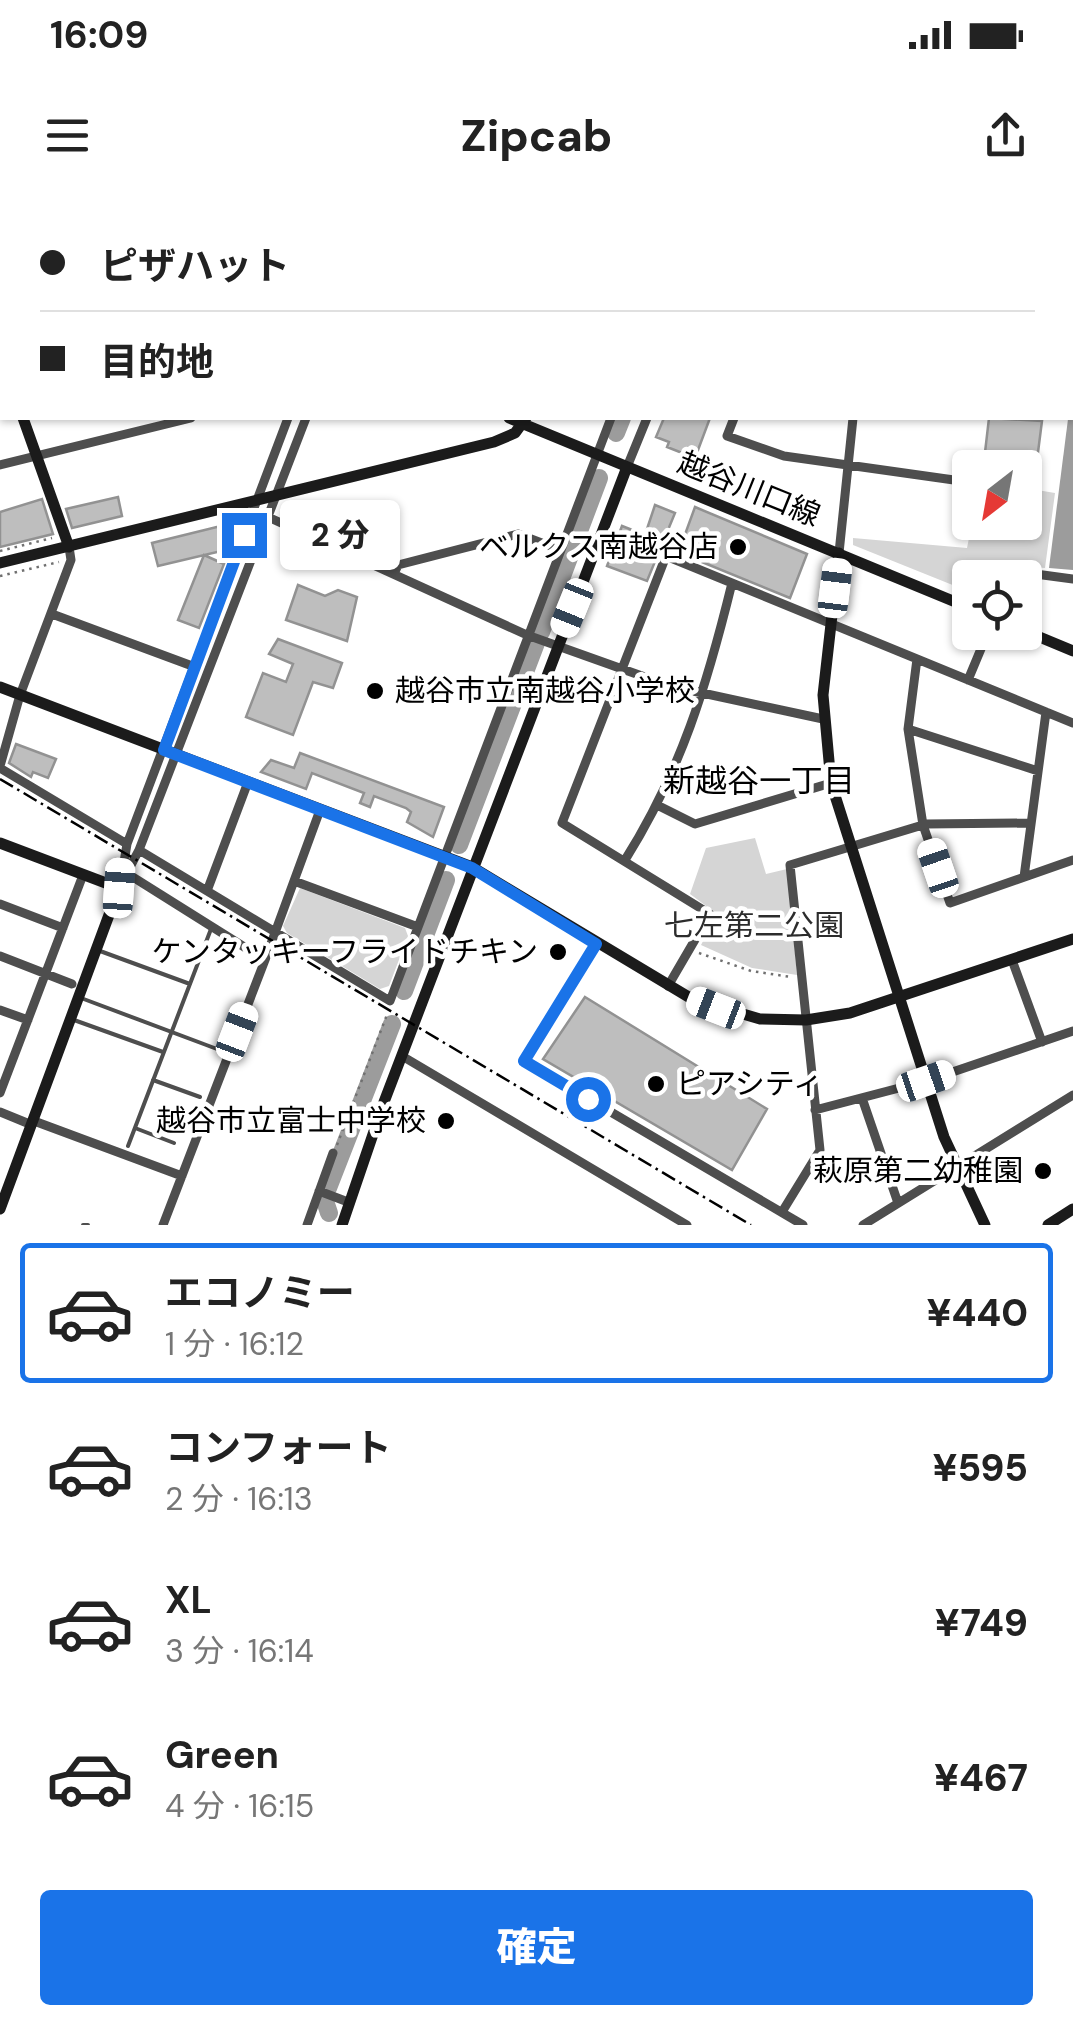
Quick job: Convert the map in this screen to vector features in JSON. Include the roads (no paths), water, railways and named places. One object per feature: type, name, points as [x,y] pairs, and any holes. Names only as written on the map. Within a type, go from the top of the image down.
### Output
[{"type":"street","points":[[24,420],[72,560],[20,695],[0,766],[127,844]]},
{"type":"street","points":[[0,464],[183,420]]},
{"type":"street","points":[[119,888],[139,850],[194,667],[287,420]]},
{"type":"street","points":[[0,1209],[99,950],[119,888],[127,844],[170,752],[305,420]]},
{"type":"street","points":[[139,850],[390,1002],[610,420]]},
{"type":"street","points":[[345,1222],[348,1202],[472,868],[646,420]]},
{"type":"street","points":[[733,420],[727,436],[784,456],[952,480]]},
{"type":"street","points":[[853,420],[823,719],[831,783],[955,1166],[985,1225]]},
{"type":"street","points":[[0,563],[494,442],[525,421]]},
{"type":"street","name":"越谷川口線","points":[[525,421],[952,600]]},
{"type":"street","points":[[268,517],[527,635],[670,686],[823,719]]},
{"type":"street","points":[[394,574],[398,564],[518,534],[560,550]]},
{"type":"street","points":[[668,986],[710,914],[562,824],[666,556],[1073,723]]},
{"type":"street","points":[[1042,575],[1073,579]]},
{"type":"street","points":[[625,860],[659,806],[705,693],[732,583]]},
{"type":"street","points":[[52,614],[194,667]]},
{"type":"street","points":[[1042,638],[1073,651]]},
{"type":"street","points":[[968,680],[980,650]]},
{"type":"street","points":[[918,658],[908,729],[923,825],[950,903],[1073,860]]},
{"type":"street","points":[[0,687],[472,868],[668,986],[716,1008],[760,1019],[806,1020],[900,999],[1073,940]]},
{"type":"street","points":[[1024,877],[1046,712]]},
{"type":"street","points":[[908,729],[1038,771]]},
{"type":"street","points":[[207,892],[248,782]]},
{"type":"street","points":[[659,806],[694,824],[831,783]]},
{"type":"street","points":[[163,1225],[320,810]]},
{"type":"street","points":[[782,1212],[820,1150],[790,865],[923,825],[1031,823]]},
{"type":"street","points":[[0,843],[119,888]]},
{"type":"street","points":[[128,874],[265,960]]},
{"type":"street","points":[[0,1093],[83,875]]},
{"type":"street","points":[[294,881],[418,927]]},
{"type":"street","points":[[0,904],[63,928]]},
{"type":"street","points":[[596,944],[524,1061],[803,1225]]},
{"type":"street","points":[[0,956],[72,984]]},
{"type":"street","points":[[1012,960],[1042,1042]]},
{"type":"street","points":[[0,1010],[28,1020]]},
{"type":"street","points":[[816,1110],[926,1081],[1073,1031]]},
{"type":"street","points":[[402,1056],[686,1225]]},
{"type":"street","points":[[864,1225],[1073,1095]]},
{"type":"street","points":[[862,1098],[898,1203]]},
{"type":"street","points":[[0,1112],[182,1176]]},
{"type":"street","points":[[308,1225],[333,1154]]},
{"type":"street","points":[[319,1191],[348,1202]]},
{"type":"street","points":[[1048,1225],[1073,1209]]},
{"type":"lane","points":[[128,1146],[213,924]]},
{"type":"lane","points":[[99,950],[190,984]]},
{"type":"lane","points":[[81,998],[217,1049]]},
{"type":"lane","points":[[73,1020],[164,1052]]},
{"type":"lane","points":[[153,1080],[200,1097]]},
{"type":"lane","points":[[134,1128],[174,1143]]},
{"type":"waterway","points":[[616,433],[621,420]]},
{"type":"waterway","points":[[541,632],[599,478]]},
{"type":"waterway","points":[[459,845],[536,643]]},
{"type":"waterway","points":[[404,991],[446,880]]},
{"type":"waterway","points":[[328,1188],[392,1024]]},
{"type":"waterway","points":[[324,1198],[329,1213]]},
{"type":"railway","points":[[0,779],[751,1225]]},
{"type":"place","name":"ベルクス南越谷店","points":[[738,547]]},
{"type":"place","name":"越谷市立南越谷小学校","points":[[375,691]]},
{"type":"place","name":"ケンタッキーフライドチキン","points":[[558,952]]},
{"type":"place","name":"ピアシティ","points":[[656,1084]]},
{"type":"place","name":"越谷市立富士中学校","points":[[446,1121]]},
{"type":"place","name":"萩原第二幼稚園","points":[[1043,1171]]},
{"type":"district","name":"新越谷一丁目","points":[[759,781]]},
{"type":"park label","name":"七左第二公園","points":[[754,926]]}]
